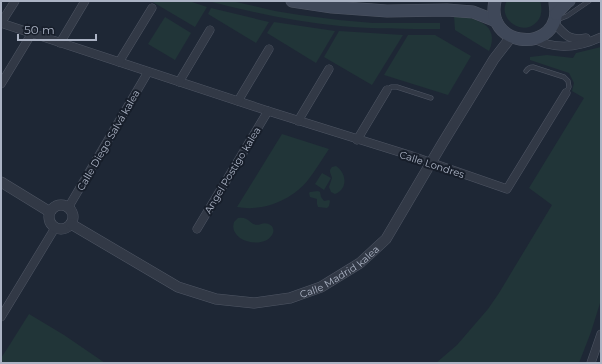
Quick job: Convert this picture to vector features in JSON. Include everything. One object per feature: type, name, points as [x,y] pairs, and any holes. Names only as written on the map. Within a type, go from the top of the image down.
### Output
[{"type":"main road","points":[[292,1],[332,7],[386,11],[447,10],[473,12],[496,21]]},
{"type":"main road","points":[[495,1],[494,12],[496,21],[502,30],[510,37],[521,40],[535,39],[544,34],[550,27],[554,18],[567,2],[570,1]]},
{"type":"main road","points":[[554,18],[555,1]]},
{"type":"street","name":"Calle Londres","points":[[15,1],[1,23],[298,121],[409,155],[507,189],[566,94]]},
{"type":"street","points":[[60,43],[86,1]]},
{"type":"street","points":[[119,62],[152,8]]},
{"type":"street","points":[[554,18],[563,34],[571,38],[577,40],[601,37]]},
{"type":"street","points":[[179,82],[210,30]]},
{"type":"street","points":[[1,84],[32,33]]},
{"type":"street","name":"Calle Madrid kalea","points":[[71,224],[178,287],[216,299],[254,303],[290,298],[321,287],[360,263],[386,239],[430,163],[492,63],[510,37]]},
{"type":"street","points":[[535,39],[546,44],[567,47],[591,42],[601,37]]},
{"type":"street","points":[[238,101],[269,49]]},
{"type":"street","points":[[298,121],[329,68]]},
{"type":"street","name":"Calle Diego Salvá kalea","points":[[68,208],[148,72]]},
{"type":"street","points":[[357,140],[387,90]]},
{"type":"street","name":"Angel Postigo kalea","points":[[197,229],[268,111]]},
{"type":"street","points":[[1,182],[50,212]]},
{"type":"street","points":[[59,206],[68,208],[72,216],[71,224],[63,229],[52,226],[49,220],[50,212],[55,207],[59,206]]},
{"type":"street","points":[[1,317],[55,228]]},
{"type":"street","points":[[591,363],[601,334]]},
{"type":"lane","points":[[554,18],[567,16],[589,1]]},
{"type":"lane","points":[[526,71],[530,67],[564,77],[568,81],[569,87],[566,94]]},
{"type":"lane","points":[[387,90],[391,87],[397,87],[431,98]]},
{"type":"green space","points":[[151,1],[189,1],[207,7],[195,27]]},
{"type":"green space","points":[[208,1],[232,1],[275,11],[339,20],[373,23],[440,23],[440,29],[352,27],[306,22]]},
{"type":"green space","points":[[507,1],[540,1],[541,15],[533,25],[527,28],[514,25],[505,14]]},
{"type":"green space","points":[[211,8],[269,22],[256,43],[208,14]]},
{"type":"green space","points":[[454,16],[477,20],[488,28],[491,34],[492,42],[489,51],[455,30]]},
{"type":"green space","points":[[165,17],[191,33],[175,60],[148,44]]},
{"type":"green space","points":[[274,22],[335,31],[316,63],[267,33]]},
{"type":"green space","points":[[339,31],[403,35],[372,85],[324,57]]},
{"type":"green space","points":[[408,35],[435,35],[471,56],[448,95],[384,75]]},
{"type":"green space","points":[[601,47],[601,300],[579,363],[436,363],[457,345],[488,309],[552,205],[529,188],[584,98],[572,91],[574,83],[569,73],[530,60],[530,57],[547,55],[573,58],[576,53]]},
{"type":"green space","points":[[282,134],[329,149],[308,180],[285,199],[257,208],[237,207]]},
{"type":"green space","points":[[336,166],[344,176],[344,185],[339,192],[335,194],[331,192],[329,187],[332,178],[330,170],[332,167]]},
{"type":"green space","points":[[322,173],[331,178],[324,190],[315,184]]},
{"type":"green space","points":[[310,192],[320,192],[324,201],[330,201],[327,208],[318,207],[317,199],[310,197]]},
{"type":"green space","points":[[238,218],[246,219],[257,225],[266,223],[271,225],[273,227],[272,235],[266,241],[262,242],[252,242],[240,238],[233,229],[234,222]]},
{"type":"green space","points":[[29,314],[64,335],[105,363],[1,363],[1,358]]}]
